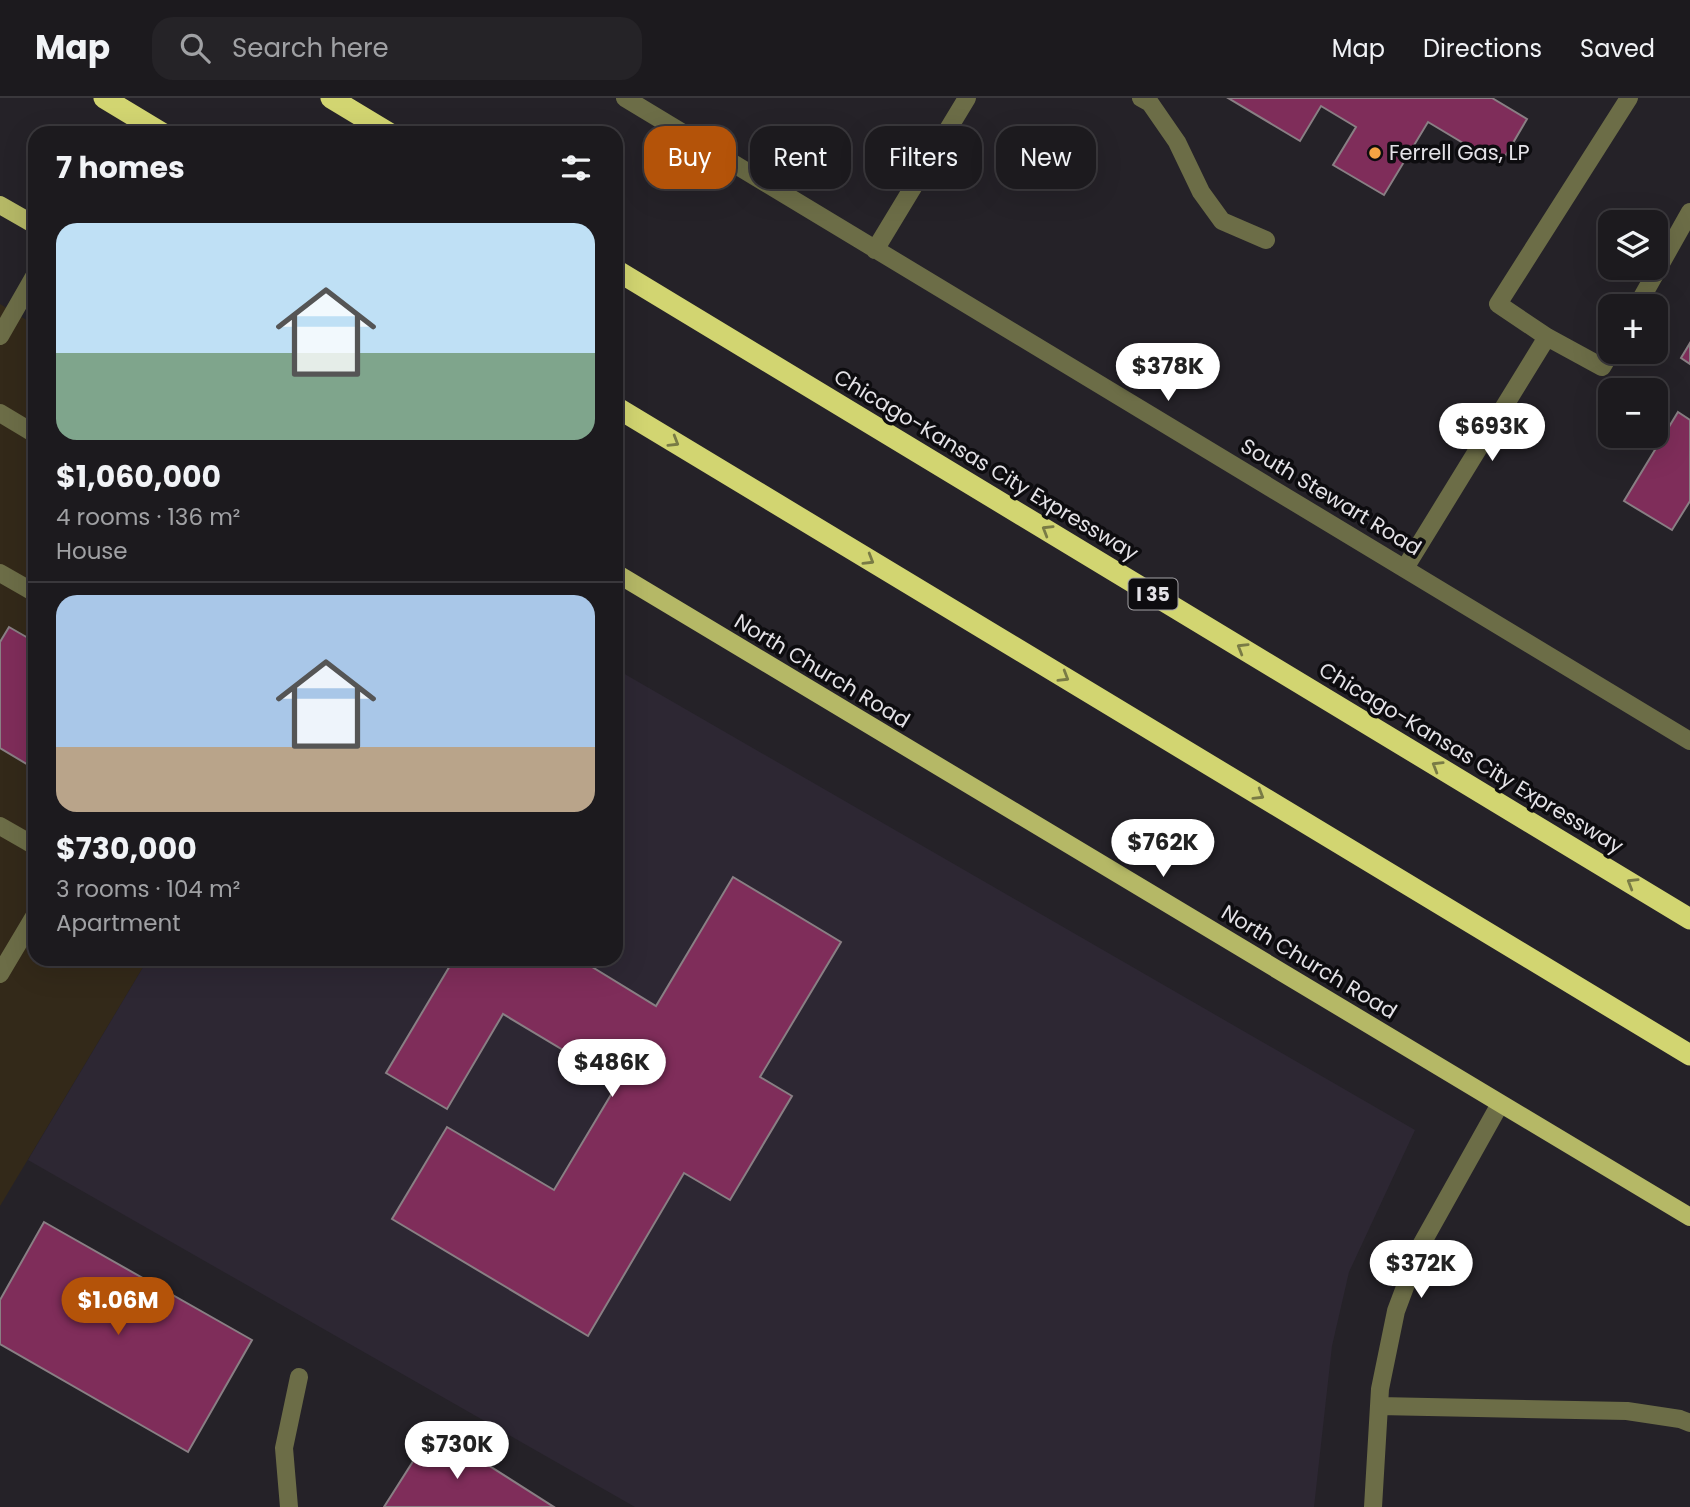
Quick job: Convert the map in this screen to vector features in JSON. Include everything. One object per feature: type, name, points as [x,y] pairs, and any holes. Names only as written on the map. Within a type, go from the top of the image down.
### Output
[{"type":"highway","points":[[104,98],[150,126]]},
{"type":"highway","points":[[331,98],[377,126]]},
{"type":"highway","name":"Chicago-Kansas City Expressway","points":[[623,274],[1690,919]]},
{"type":"highway","points":[[623,411],[1690,1055]]},
{"type":"main road","points":[[0,205],[28,221]]},
{"type":"main road","name":"North Church Road","points":[[623,577],[1690,1217]]},
{"type":"street","name":"South Stewart Road","points":[[625,98],[1690,741]]},
{"type":"street","points":[[875,250],[967,98]]},
{"type":"street","points":[[1141,98],[1150,103],[1177,142],[1201,192],[1222,221],[1266,240]]},
{"type":"street","points":[[1604,364],[1602,367],[1547,337],[1498,304],[1629,98]]},
{"type":"street","points":[[1644,294],[1690,212]]},
{"type":"street","points":[[0,336],[28,287]]},
{"type":"street","points":[[1405,568],[1547,337]]},
{"type":"street","points":[[0,413],[28,430]]},
{"type":"street","points":[[0,573],[28,589]]},
{"type":"street","points":[[0,826],[28,842]]},
{"type":"street","points":[[0,974],[28,927]]},
{"type":"street","points":[[1373,1507],[1380,1388],[1396,1311],[1420,1247],[1500,1104]]},
{"type":"street","points":[[289,1507],[284,1448],[299,1377]]},
{"type":"street","points":[[1379,1406],[1627,1411],[1690,1423]]},
{"type":"shaded area","points":[[0,304],[28,321],[28,966],[144,966],[0,1206]]},
{"type":"shaded area","points":[[623,673],[1415,1130],[1349,1272],[1332,1346],[1314,1507],[635,1507],[28,1160],[144,966],[623,966]]},
{"type":"building","name":"Ferrell Gas, LP","points":[[1228,98],[1492,98],[1527,119],[1500,165],[1428,122],[1384,195],[1333,165],[1356,127],[1321,106],[1300,141]]},
{"type":"building","points":[[1690,343],[1690,364],[1681,358]]},
{"type":"building","points":[[1678,412],[1690,420],[1690,501],[1672,530],[1624,501],[1656,448],[1668,448],[1668,428]]},
{"type":"building","points":[[9,627],[28,638],[28,765],[0,748],[0,642]]},
{"type":"building","points":[[733,877],[841,942],[760,1077],[792,1096],[730,1200],[684,1173],[588,1336],[392,1219],[447,1127],[554,1190],[618,1083],[503,1014],[447,1109],[386,1073],[450,966],[590,966],[656,1006]]},
{"type":"building","points":[[44,1222],[252,1340],[188,1452],[0,1344],[0,1300]]},
{"type":"building","points":[[433,1430],[554,1507],[384,1507]]},
{"type":"place","name":"Ferrell Gas, LP","points":[[1375,153]]}]
